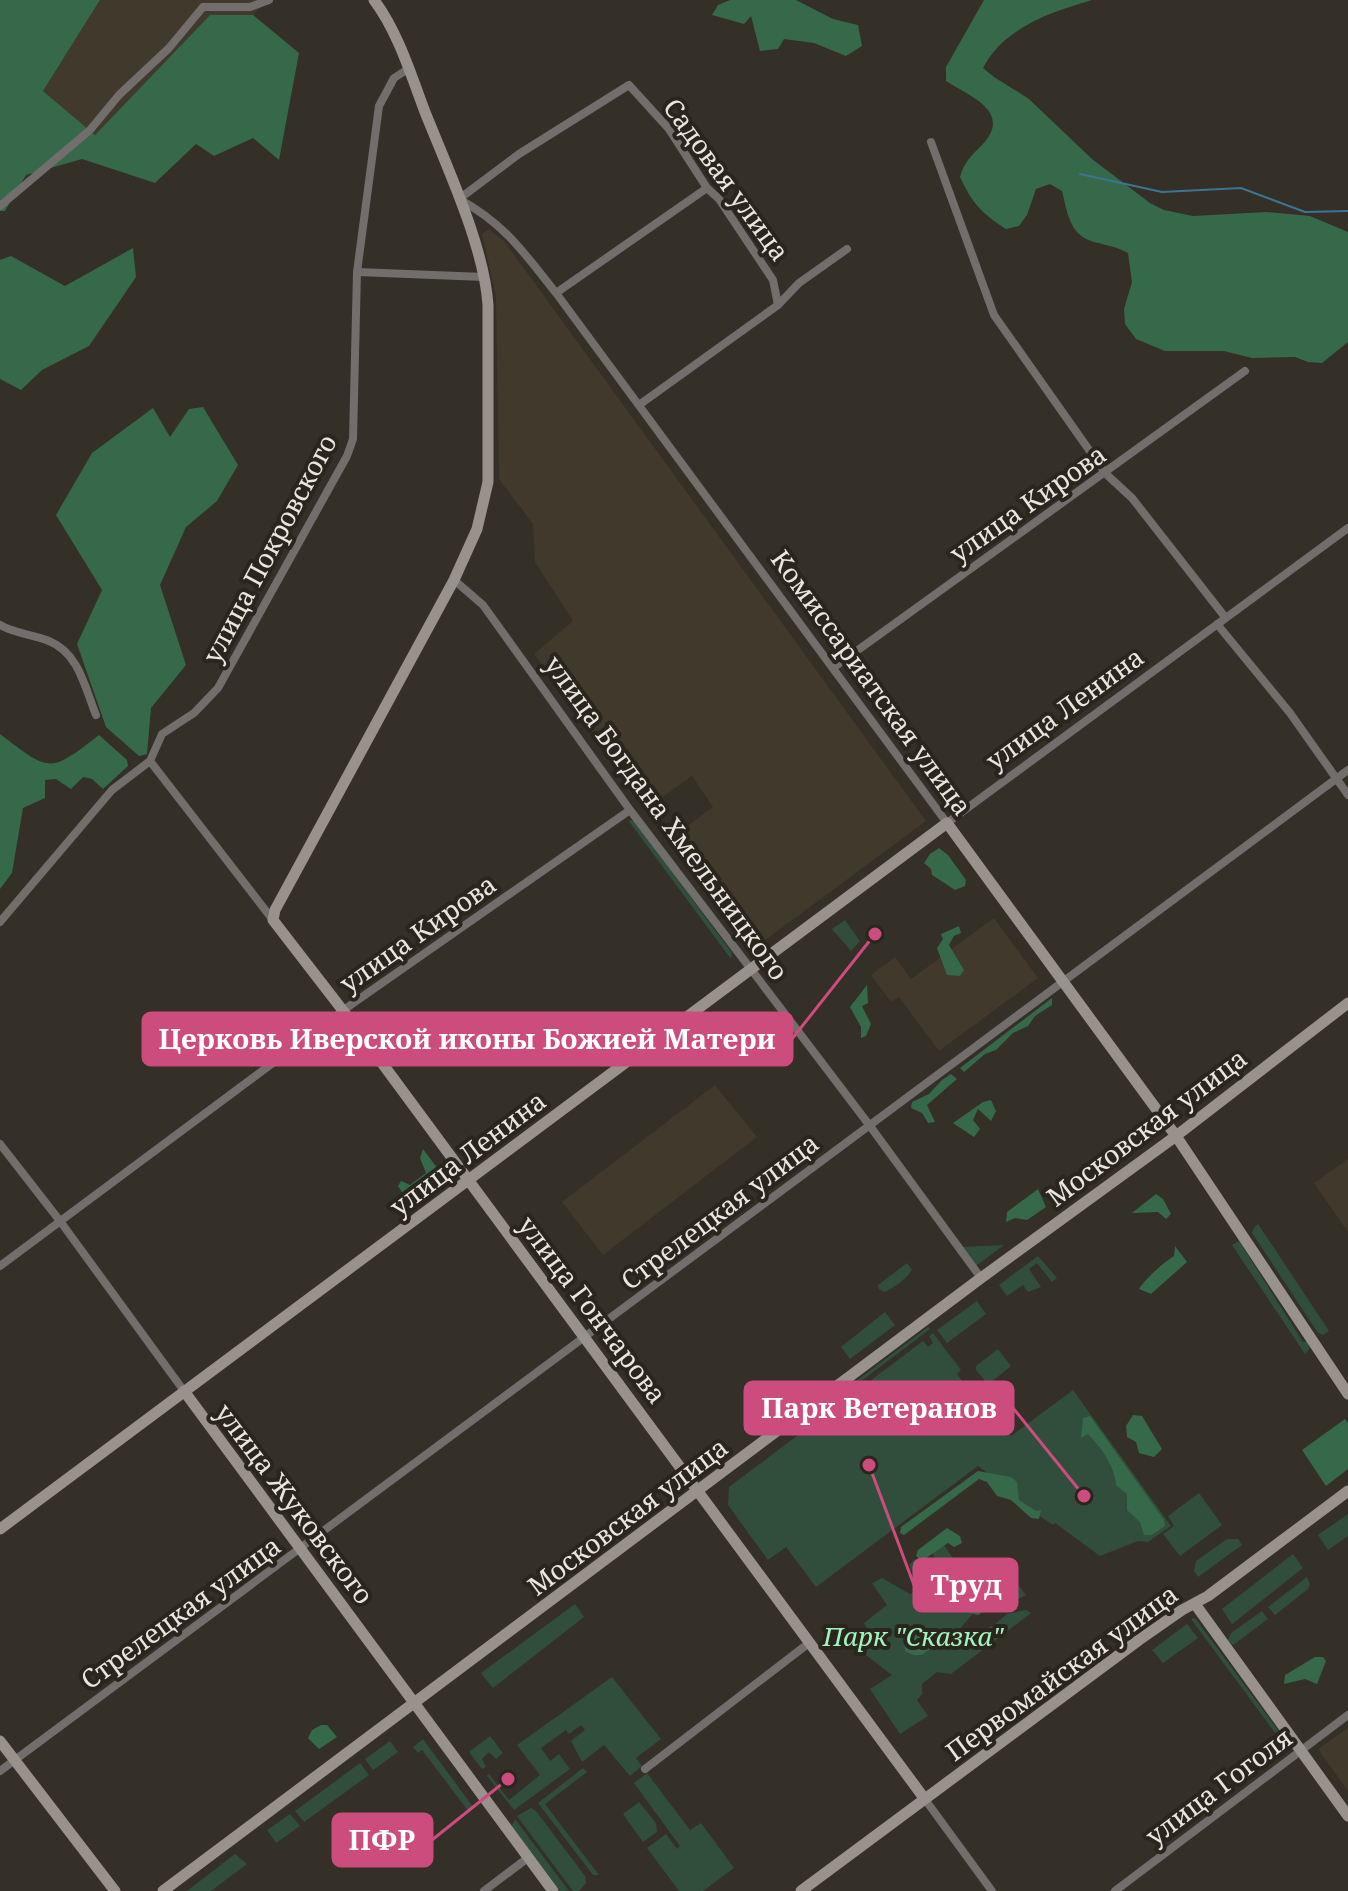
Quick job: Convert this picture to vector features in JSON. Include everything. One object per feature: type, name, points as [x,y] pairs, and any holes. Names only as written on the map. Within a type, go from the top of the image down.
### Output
[{"type":"street","points":[[0,206],[90,130],[119,95],[169,48],[203,7],[250,7],[269,0]]},
{"type":"street","points":[[273,920],[275,910],[454,580],[477,529],[488,482],[488,305],[484,277],[459,199],[408,69],[382,10],[374,0]]},
{"type":"street","name":"улица Покровского","points":[[0,922],[112,790],[150,761],[162,734],[194,713],[218,688],[347,456],[353,439],[357,272],[379,106],[394,78],[408,69]]},
{"type":"street","name":"Садовая улица","points":[[459,199],[519,154],[629,85],[669,129],[707,188],[719,199],[773,280],[778,305]]},
{"type":"street","points":[[931,142],[994,315],[1106,474],[1132,498],[1225,617]]},
{"type":"street","points":[[556,293],[707,188]]},
{"type":"street","name":"Комиссариатская улица","points":[[459,199],[485,213],[507,232],[556,293],[1176,1136],[1348,1394]]},
{"type":"street","points":[[639,405],[778,305],[799,283],[847,249]]},
{"type":"street","points":[[357,272],[484,277]]},
{"type":"street","name":"улица Кирова","points":[[833,668],[1245,371]]},
{"type":"street","name":"улица Ленина","points":[[0,1529],[1348,528]]},
{"type":"street","name":"улица Богдана Хмельницкого","points":[[454,580],[483,605],[630,810],[981,1278]]},
{"type":"street","points":[[1217,624],[1290,713],[1348,795]]},
{"type":"street","points":[[0,625],[50,641],[66,651],[74,661],[96,715]]},
{"type":"street","name":"улица Гончарова","points":[[150,761],[343,1011],[992,1891]]},
{"type":"street","name":"Стрелецкая улица","points":[[0,1771],[1348,770]]},
{"type":"street","name":"улица Кирова","points":[[0,1266],[343,1011],[630,810]]},
{"type":"street","name":"Московская улица","points":[[163,1891],[981,1278],[1176,1136],[1348,1003]]},
{"type":"street","name":"улица Жуковского","points":[[0,1144],[60,1221],[553,1891]]},
{"type":"street","name":"Первомайская улица","points":[[801,1891],[1139,1640],[1195,1604],[1348,1491]]},
{"type":"street","points":[[1195,1604],[1348,1816]]},
{"type":"street","points":[[645,1769],[809,1643]]},
{"type":"street","name":"улица Гоголя","points":[[1115,1891],[1348,1715]]},
{"type":"street","points":[[0,1741],[115,1891]]},
{"type":"street","points":[[484,1891],[529,1857]]},
{"type":"shaded area","points":[[100,0],[269,0],[253,15],[210,15],[95,135],[43,91]]},
{"type":"shaded area","points":[[489,229],[504,241],[926,821],[756,947],[670,839],[713,807],[692,776],[647,808],[534,654],[573,621],[535,562],[533,524],[499,479],[496,297],[482,234]]},
{"type":"shaded area","points":[[994,918],[1038,978],[939,1051],[899,997],[891,1002],[871,975],[895,957],[911,979]]},
{"type":"shaded area","points":[[715,1085],[757,1137],[603,1255],[562,1202]]},
{"type":"shaded area","points":[[1348,1159],[1348,1232],[1314,1183]]},
{"type":"shaded area","points":[[1348,1728],[1348,1791],[1318,1749]]},
{"type":"green space","points":[[0,0],[100,0],[43,91],[95,135],[210,15],[253,15],[299,53],[279,160],[253,138],[214,156],[196,144],[155,183],[82,159],[26,175],[5,211],[0,211]]},
{"type":"green space","points":[[730,0],[796,0],[833,19],[858,25],[862,46],[846,56],[814,43],[784,39],[778,49],[760,51],[751,16],[744,24],[712,15],[718,5]]},
{"type":"green space","points":[[984,0],[1092,0],[1030,23],[1003,42],[983,68],[1029,99],[1092,159],[1150,203],[1164,210],[1193,216],[1266,212],[1310,216],[1348,232],[1348,342],[1322,363],[1295,357],[1252,358],[1224,351],[1165,351],[1136,339],[1125,324],[1124,309],[1132,282],[1128,253],[1091,241],[1078,233],[1070,220],[1062,191],[1050,184],[1036,189],[1027,215],[1019,226],[1006,229],[983,212],[960,177],[968,160],[990,133],[993,123],[991,114],[977,100],[946,81],[946,67]]},
{"type":"green space","points":[[133,248],[136,277],[89,346],[42,370],[21,390],[0,379],[0,260],[11,256],[65,286]]},
{"type":"green space","points":[[203,407],[238,465],[217,501],[186,527],[160,585],[186,665],[151,708],[147,754],[139,756],[106,727],[77,644],[102,590],[56,515],[92,453],[153,408],[170,437],[189,409]]},
{"type":"green space","points":[[0,734],[30,756],[50,763],[69,757],[99,735],[127,760],[128,766],[103,789],[92,779],[83,777],[71,789],[56,779],[45,780],[45,798],[23,808],[12,873],[0,889]]},
{"type":"green space","points":[[628,820],[634,821],[732,953],[731,959]]},
{"type":"green space","points":[[939,848],[966,880],[965,886],[955,890],[932,875],[931,869],[924,863]]},
{"type":"green space","points":[[845,920],[860,941],[851,951],[832,929]]},
{"type":"green space","points":[[959,926],[961,933],[954,936],[949,945],[964,970],[960,976],[947,975],[937,948],[943,939],[941,934]]},
{"type":"green space","points":[[867,985],[868,1003],[862,1006],[871,1024],[866,1036],[861,1038],[861,1027],[850,1007]]},
{"type":"green space","points":[[1052,998],[1052,1005],[1035,1016],[1028,1026],[1013,1033],[996,1050],[985,1054],[964,1072],[960,1068]]},
{"type":"green space","points":[[951,1074],[957,1079],[927,1105],[935,1122],[928,1123],[922,1113],[911,1108],[912,1102],[929,1094]]},
{"type":"green space","points":[[991,1100],[996,1111],[991,1121],[978,1109],[973,1120],[980,1129],[974,1137],[953,1123],[983,1102]]},
{"type":"green space","points":[[423,1149],[441,1173],[426,1188],[405,1197],[398,1186],[401,1181],[410,1185],[426,1173],[420,1158]]},
{"type":"green space","points":[[1038,1189],[1046,1207],[1027,1220],[1015,1218],[1006,1222],[1007,1212]]},
{"type":"green space","points":[[1156,1194],[1163,1199],[1171,1214],[1166,1219],[1158,1212],[1132,1213]]},
{"type":"green space","points":[[1258,1224],[1329,1331],[1323,1335],[1318,1333],[1252,1233]]},
{"type":"green space","points":[[1239,1241],[1303,1342],[1307,1342],[1310,1348],[1305,1354],[1232,1245]]},
{"type":"green space","points":[[1004,1245],[976,1266],[962,1247]]},
{"type":"green space","points":[[1175,1246],[1187,1262],[1151,1294],[1139,1289],[1174,1256]]},
{"type":"green space","points":[[1038,1256],[1057,1278],[1052,1282],[1037,1263],[1029,1269],[1041,1287],[1028,1292],[1023,1285],[1007,1296],[999,1285]]},
{"type":"green space","points":[[907,1263],[912,1270],[903,1280],[884,1292],[879,1289],[878,1285]]},
{"type":"green space","points":[[977,1301],[986,1314],[947,1343],[937,1330]]},
{"type":"green space","points":[[885,1312],[895,1325],[850,1359],[841,1347]]},
{"type":"green space","points":[[928,1327],[930,1329],[802,1426],[800,1423]]},
{"type":"green space","points":[[933,1333],[961,1370],[957,1374],[977,1401],[982,1397],[1011,1436],[1073,1390],[1171,1526],[1148,1542],[1138,1541],[1100,1556],[1055,1523],[1053,1525],[1014,1499],[1003,1484],[978,1466],[816,1587],[786,1547],[768,1560],[728,1505],[729,1487],[923,1341],[928,1347],[933,1343],[929,1336]]},
{"type":"green space","points":[[998,1349],[1011,1366],[990,1383],[986,1382],[976,1366]]},
{"type":"green space","points":[[1133,1415],[1142,1416],[1162,1449],[1154,1457],[1139,1453],[1136,1442],[1127,1437],[1126,1426]]},
{"type":"green space","points":[[1090,1416],[1164,1520],[1165,1526],[1152,1535],[1144,1535],[1140,1522],[1127,1510],[1127,1494],[1116,1485],[1113,1471],[1102,1451],[1088,1434],[1081,1438],[1083,1418]]},
{"type":"green space","points":[[1345,1419],[1348,1423],[1348,1469],[1326,1486],[1302,1450]]},
{"type":"green space","points":[[978,1471],[1011,1477],[1017,1482],[1019,1500],[1036,1511],[1041,1510],[1039,1519],[1031,1518],[1011,1500],[997,1496],[987,1482],[979,1479],[904,1535],[900,1533],[901,1527]]},
{"type":"green space","points":[[1199,1493],[1222,1525],[1180,1556],[1163,1534],[1174,1526],[1168,1516]]},
{"type":"green space","points":[[1348,1514],[1348,1536],[1328,1550],[1318,1535]]},
{"type":"green space","points":[[947,1528],[960,1536],[962,1543],[954,1547],[948,1543],[922,1561],[916,1556],[918,1550]]},
{"type":"green space","name":"Парк \"Сказка\"","points":[[940,1539],[965,1576],[985,1571],[1019,1586],[1026,1595],[1011,1603],[998,1596],[990,1584],[972,1596],[964,1589],[958,1604],[976,1610],[957,1632],[966,1638],[994,1625],[1007,1614],[1026,1610],[1031,1613],[951,1674],[937,1672],[922,1684],[922,1694],[917,1700],[928,1716],[900,1734],[870,1689],[892,1675],[862,1652],[870,1635],[864,1623],[887,1605],[872,1583],[882,1578],[910,1594],[920,1589],[909,1565],[915,1559],[926,1567],[935,1562],[931,1546]]},
{"type":"green space","points":[[1227,1539],[1238,1539],[1242,1545],[1198,1577],[1194,1571],[1196,1561]]},
{"type":"green space","points":[[1293,1554],[1303,1568],[1232,1624],[1222,1609]]},
{"type":"green space","points":[[953,1575],[963,1581],[957,1595],[970,1604],[980,1605],[984,1611],[978,1615],[943,1602],[946,1580]]},
{"type":"green space","points":[[1307,1577],[1310,1584],[1308,1589],[1275,1615],[1268,1607]]},
{"type":"green space","points":[[575,1604],[584,1617],[493,1688],[481,1673]]},
{"type":"green space","points":[[1262,1611],[1268,1619],[1233,1645],[1228,1640],[1231,1633]]},
{"type":"green space","points":[[1195,1618],[1289,1745],[1287,1749],[1191,1619]]},
{"type":"green space","points":[[1187,1624],[1198,1638],[1163,1663],[1152,1650]]},
{"type":"green space","points":[[930,1628],[945,1634],[927,1652],[917,1655],[905,1651],[904,1644],[911,1637]]},
{"type":"green space","points":[[1315,1657],[1323,1657],[1326,1661],[1317,1684],[1305,1679],[1284,1684],[1285,1675]]},
{"type":"green space","points":[[612,1677],[661,1739],[636,1758],[642,1766],[630,1776],[604,1745],[582,1762],[571,1741],[585,1730],[581,1725],[569,1734],[566,1730],[541,1748],[550,1761],[559,1754],[570,1769],[514,1810],[487,1776],[489,1774],[509,1800],[540,1775],[517,1745]]},
{"type":"green space","points":[[327,1725],[337,1737],[319,1749],[308,1738],[312,1730]]},
{"type":"green space","points":[[490,1736],[503,1753],[496,1759],[489,1752],[482,1759],[486,1767],[482,1769],[469,1752]]},
{"type":"green space","points":[[423,1739],[474,1808],[469,1812],[422,1750],[418,1753],[413,1747]]},
{"type":"green space","points":[[390,1741],[398,1752],[373,1770],[365,1759]]},
{"type":"green space","points":[[360,1763],[369,1775],[304,1822],[295,1811]]},
{"type":"green space","points":[[583,1768],[587,1772],[545,1804],[599,1875],[593,1875],[538,1803]]},
{"type":"green space","points":[[647,1773],[690,1830],[701,1823],[734,1868],[703,1891],[679,1891],[647,1848],[666,1834],[677,1849],[680,1846],[634,1783]]},
{"type":"green space","points":[[639,1802],[656,1823],[657,1832],[643,1842],[623,1814]]},
{"type":"green space","points":[[531,1808],[585,1876],[586,1883],[579,1891],[573,1891],[517,1816]]},
{"type":"green space","points":[[290,1814],[300,1826],[276,1843],[267,1830]]},
{"type":"green space","points":[[515,1819],[569,1891],[560,1891],[512,1826]]},
{"type":"green space","points":[[235,1854],[247,1864],[211,1891],[187,1891]]},
{"type":"waterway","points":[[1080,174],[1162,192],[1241,188],[1305,212],[1348,211]]},
{"type":"place","name":"Церковь Иверской иконы Божией Матери","points":[[875,934]]},
{"type":"place","name":"Труд","points":[[869,1465]]},
{"type":"place","name":"Парк Ветеранов","points":[[1084,1496]]},
{"type":"place","name":"ПФР","points":[[508,1779]]}]
